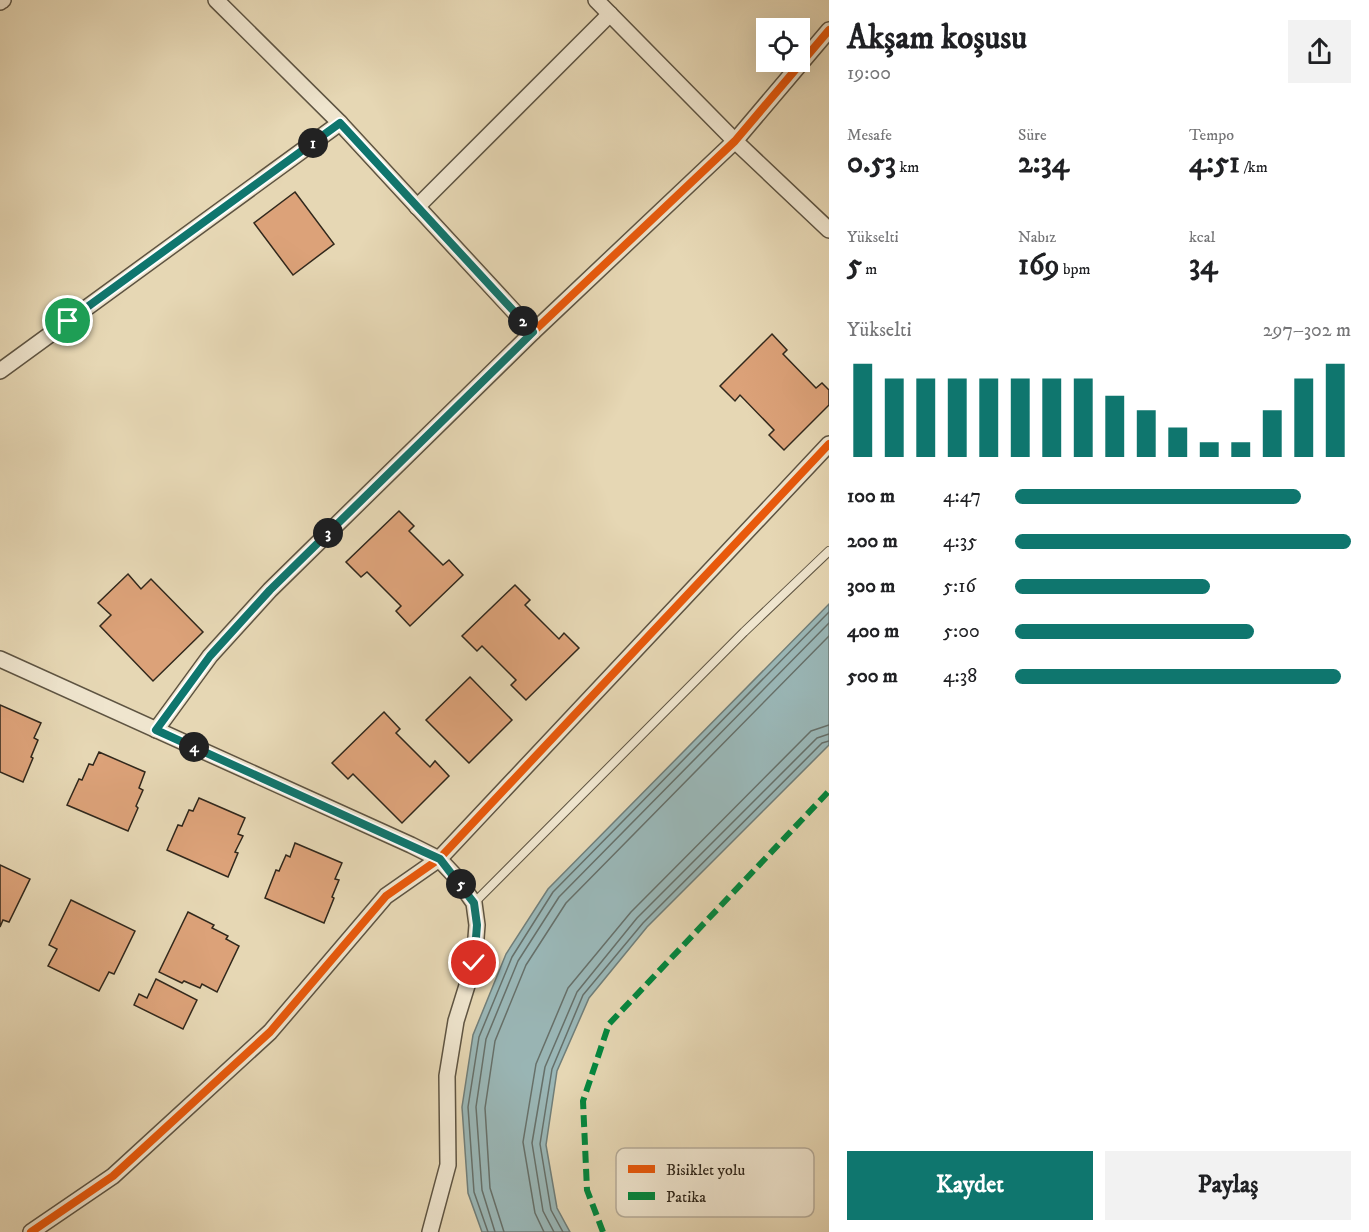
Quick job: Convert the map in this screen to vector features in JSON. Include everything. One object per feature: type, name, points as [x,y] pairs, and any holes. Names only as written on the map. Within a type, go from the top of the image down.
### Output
[{"type":"street","points":[[216,0],[340,123],[533,332]]},
{"type":"street","points":[[597,0],[735,141],[829,230]]},
{"type":"street","points":[[417,207],[610,14]]},
{"type":"street","points":[[156,730],[210,656],[270,590],[533,332],[735,141],[829,30]]},
{"type":"street","points":[[0,371],[340,123]]},
{"type":"street","points":[[31,1232],[113,1176],[270,1032],[387,896],[440,859],[829,444]]},
{"type":"street","points":[[0,659],[440,859],[474,903],[477,925],[474,963],[456,1021],[447,1076],[448,1165],[430,1232]]},
{"type":"lane","points":[[474,903],[744,632],[829,551]]},
{"type":"water","points":[[829,604],[829,745],[647,927],[589,998],[557,1071],[546,1145],[557,1208],[570,1232],[482,1232],[468,1193],[462,1107],[473,1035],[506,954],[548,889]]},
{"type":"building","points":[[295,192],[334,244],[293,275],[254,223]]},
{"type":"building","points":[[772,334],[787,350],[783,354],[816,388],[822,383],[829,390],[829,405],[784,450],[769,435],[774,430],[740,395],[735,401],[720,386]]},
{"type":"building","points":[[399,511],[414,526],[409,531],[443,565],[449,560],[463,575],[410,626],[396,611],[401,606],[367,572],[361,577],[346,562]]},
{"type":"building","points":[[128,574],[141,589],[151,579],[203,632],[153,681],[100,626],[111,615],[98,603]]},
{"type":"building","points":[[515,585],[530,600],[525,605],[559,639],[564,633],[579,648],[526,700],[511,685],[516,680],[482,646],[477,651],[462,636]]},
{"type":"building","points":[[470,677],[512,720],[469,763],[426,720]]},
{"type":"building","points":[[0,705],[41,723],[34,738],[38,740],[31,757],[33,758],[23,782],[0,772]]},
{"type":"building","points":[[384,712],[400,729],[396,733],[430,767],[435,761],[449,776],[402,823],[353,774],[348,779],[332,763]]},
{"type":"building","points":[[99,752],[145,772],[139,788],[143,790],[136,806],[138,808],[128,831],[67,805],[79,779],[82,780],[89,764],[93,765]]},
{"type":"building","points":[[199,798],[245,818],[238,834],[243,836],[235,852],[238,853],[228,877],[167,850],[178,825],[182,826],[189,810],[193,811]]},
{"type":"building","points":[[295,843],[342,863],[335,879],[339,880],[332,897],[334,898],[324,923],[265,898],[276,870],[279,871],[286,855],[290,857]]},
{"type":"building","points":[[0,865],[30,879],[9,922],[3,920],[0,927]]},
{"type":"building","points":[[71,900],[135,931],[114,974],[109,972],[99,991],[48,966],[57,949],[49,945]]},
{"type":"building","points":[[188,912],[214,925],[212,928],[228,936],[226,939],[239,946],[217,992],[202,984],[200,988],[184,981],[182,983],[159,972]]},
{"type":"building","points":[[156,979],[197,1000],[183,1029],[134,1005],[139,994],[147,998]]},
{"type":"marked path","points":[[603,1232],[587,1190],[583,1101],[609,1024],[829,791]]},
{"type":"cycle path","points":[[156,730],[210,656],[270,590],[533,332],[735,141],[829,30]]},
{"type":"cycle path","points":[[31,1232],[113,1176],[270,1032],[386,896],[439,859],[829,444]]},
{"type":"route","points":[[68,321],[340,123],[533,332],[270,590],[210,656],[156,730],[440,859],[474,903],[477,925],[474,963]]}]
